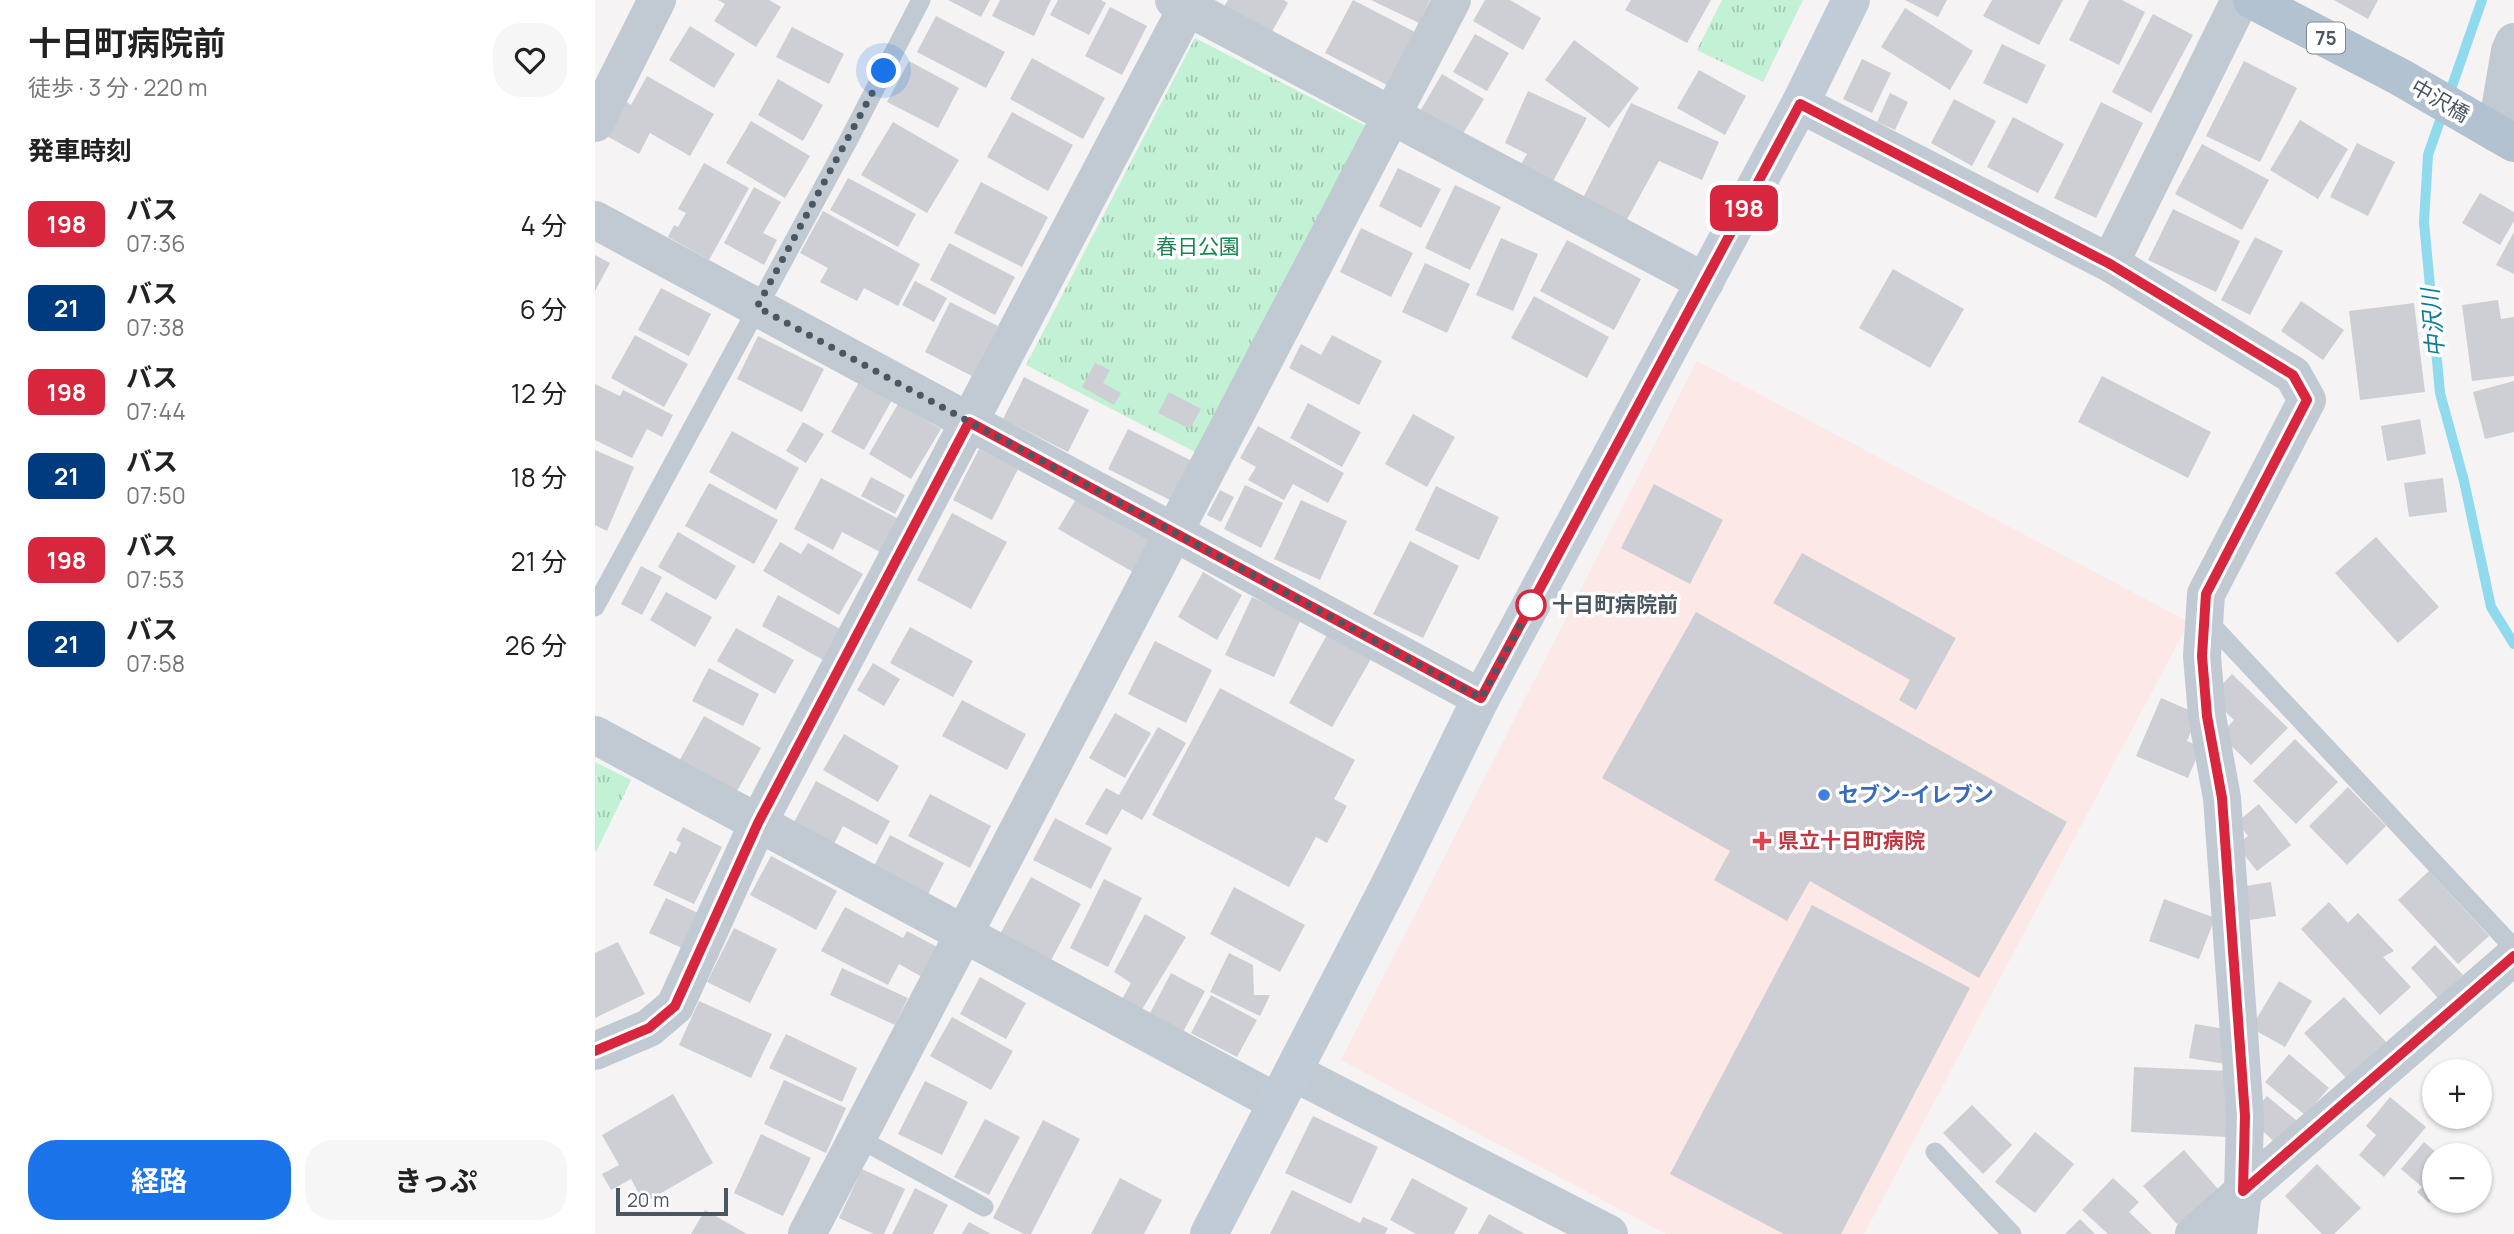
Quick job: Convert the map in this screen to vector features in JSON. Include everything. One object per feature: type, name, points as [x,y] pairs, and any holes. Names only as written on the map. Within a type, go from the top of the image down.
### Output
[{"type":"main road","name":"中沢橋","points":[[2270,4],[2497,134]]},
{"type":"street","points":[[595,123],[657,0]]},
{"type":"street","points":[[807,1234],[1452,0]]},
{"type":"street","points":[[1209,1234],[1481,698],[1800,104],[1851,0]]},
{"type":"street","points":[[2110,264],[2241,0]]},
{"type":"street","points":[[595,1051],[649,1028],[675,1006],[758,823],[969,422],[1184,2],[1705,282]]},
{"type":"street","points":[[2497,134],[2510,51],[2514,42]]},
{"type":"street","points":[[1800,104],[2110,264],[2293,375],[2307,400],[2206,594],[2202,656],[2207,716],[2222,798],[2245,1116],[2243,1191],[2238,1234]]},
{"type":"street","points":[[595,220],[1481,698]]},
{"type":"street","points":[[595,734],[964,934],[1585,1228]]},
{"type":"street","points":[[2194,1234],[2514,956]]},
{"type":"lane","points":[[595,607],[847,143],[921,0]]},
{"type":"lane","points":[[2205,618],[2514,948]]},
{"type":"lane","points":[[858,1138],[984,1207]]},
{"type":"lane","points":[[1935,1152],[2012,1234]]},
{"type":"shaded area","name":"県立十日町病院","points":[[1697,361],[2189,622],[1864,1234],[1666,1234],[1341,1060]]},
{"type":"green space","points":[[1722,0],[1803,0],[1763,82],[1697,50]]},
{"type":"green space","name":"春日公園","points":[[1195,38],[1370,128],[1201,455],[1026,365]]},
{"type":"green space","points":[[595,762],[631,780],[596,852],[595,851]]},
{"type":"building","points":[[718,0],[769,0],[781,7],[756,47],[714,21],[725,4]]},
{"type":"building","points":[[948,0],[990,0],[981,17]]},
{"type":"building","points":[[1000,0],[1051,0],[1034,36],[992,16]]},
{"type":"building","points":[[1058,0],[1101,0],[1106,3],[1089,35],[1050,15]]},
{"type":"building","points":[[1228,0],[1284,0],[1288,3],[1270,35],[1223,8]]},
{"type":"building","points":[[1353,0],[1417,33],[1389,86],[1325,53]]},
{"type":"building","points":[[1371,0],[1430,0],[1419,23]]},
{"type":"building","points":[[1485,0],[1510,0],[1541,18],[1523,50],[1473,21]]},
{"type":"building","points":[[1631,0],[1711,0],[1687,43],[1625,10]]},
{"type":"building","points":[[1905,0],[1947,0],[1938,17]]},
{"type":"building","points":[[1992,0],[2063,0],[2039,45],[1983,16]]},
{"type":"building","points":[[2089,0],[2122,0],[2145,12],[2119,65],[2069,40]]},
{"type":"building","points":[[2334,0],[2378,0],[2368,19]]},
{"type":"building","points":[[1110,7],[1147,26],[1122,75],[1085,56]]},
{"type":"building","points":[[1905,8],[1973,51],[1950,90],[1881,47]]},
{"type":"building","points":[[2153,14],[2193,35],[2151,113],[2112,92]]},
{"type":"building","points":[[936,16],[1005,52],[986,88],[917,52]]},
{"type":"building","points":[[690,26],[735,54],[714,88],[669,60]]},
{"type":"building","points":[[792,27],[844,54],[829,84],[776,57]]},
{"type":"building","points":[[1475,34],[1509,53],[1487,91],[1453,72]]},
{"type":"building","points":[[1574,40],[1639,88],[1609,128],[1545,80]]},
{"type":"building","points":[[2002,44],[2046,65],[2027,104],[1983,83]]},
{"type":"building","points":[[1032,58],[1105,98],[1083,139],[1010,99]]},
{"type":"building","points":[[1862,59],[1891,73],[1872,113],[1843,99]]},
{"type":"building","points":[[909,61],[959,88],[938,128],[887,102]]},
{"type":"building","points":[[2244,61],[2297,88],[2260,162],[2206,136]]},
{"type":"building","points":[[1699,70],[1746,96],[1725,135],[1677,108]]},
{"type":"building","points":[[1442,74],[1484,99],[1462,135],[1420,111]]},
{"type":"building","points":[[647,76],[714,114],[690,156],[650,133],[639,154],[605,135],[625,101],[631,105]]},
{"type":"building","points":[[778,79],[823,105],[803,141],[758,115]]},
{"type":"building","points":[[1528,91],[1587,118],[1552,183],[1520,166],[1527,154],[1505,143]]},
{"type":"building","points":[[1890,93],[1908,102],[1895,130],[1877,122]]},
{"type":"building","points":[[1954,99],[1996,121],[1972,166],[1931,143]]},
{"type":"building","points":[[2101,102],[2143,123],[2096,218],[2054,198]]},
{"type":"building","points":[[1631,103],[1719,142],[1702,180],[1659,161],[1625,223],[1582,200]]},
{"type":"building","points":[[1012,112],[1073,145],[1048,191],[987,157]]},
{"type":"building","points":[[2013,117],[2064,144],[2038,193],[1987,167]]},
{"type":"building","points":[[2300,120],[2348,149],[2318,199],[2270,170]]},
{"type":"building","points":[[751,121],[810,156],[785,198],[726,163]]},
{"type":"building","points":[[893,122],[959,160],[927,213],[861,175]]},
{"type":"building","points":[[2357,143],[2395,162],[2368,216],[2330,197]]},
{"type":"building","points":[[2202,144],[2269,180],[2242,230],[2175,194]]},
{"type":"building","points":[[704,163],[749,188],[709,260],[668,237],[674,225],[678,227],[686,213],[678,209]]},
{"type":"building","points":[[1398,168],[1441,189],[1421,228],[1379,206]]},
{"type":"building","points":[[848,178],[916,214],[898,247],[830,210]]},
{"type":"building","points":[[981,182],[1048,217],[1022,267],[954,233]]},
{"type":"building","points":[[1455,185],[1501,207],[1470,270],[1425,248]]},
{"type":"building","points":[[754,187],[781,202],[763,233],[777,240],[764,265],[724,243]]},
{"type":"building","points":[[2480,193],[2514,212],[2514,221],[2500,245],[2462,223]]},
{"type":"building","points":[[2173,209],[2240,241],[2216,292],[2148,260]]},
{"type":"building","points":[[823,211],[920,264],[898,306],[864,288],[857,301],[820,282],[828,268],[800,253]]},
{"type":"building","points":[[1361,228],[1413,253],[1391,297],[1340,272]]},
{"type":"building","points":[[2514,232],[2514,274],[2496,265]]},
{"type":"building","points":[[2255,237],[2283,251],[2250,315],[2221,300]]},
{"type":"building","points":[[1501,238],[1538,254],[1513,311],[1476,295]]},
{"type":"building","points":[[1567,240],[1641,279],[1614,330],[1540,291]]},
{"type":"building","points":[[949,243],[1015,277],[995,315],[930,280]]},
{"type":"building","points":[[595,255],[610,263],[595,291]]},
{"type":"building","points":[[1425,263],[1470,284],[1447,333],[1402,312]]},
{"type":"building","points":[[1893,269],[1964,309],[1930,368],[1859,328]]},
{"type":"building","points":[[915,281],[947,298],[934,322],[902,305]]},
{"type":"building","points":[[661,288],[711,314],[689,356],[638,330]]},
{"type":"building","points":[[1534,296],[1609,337],[1587,378],[1511,338]]},
{"type":"building","points":[[2498,300],[2501,319],[2514,317],[2514,376],[2472,381],[2462,305]]},
{"type":"building","points":[[2301,301],[2344,330],[2323,360],[2281,331]]},
{"type":"building","points":[[950,302],[998,326],[972,376],[925,352]]},
{"type":"building","points":[[2414,303],[2425,392],[2360,400],[2349,311]]},
{"type":"building","points":[[635,335],[688,364],[664,407],[611,378]]},
{"type":"building","points":[[1332,335],[1382,361],[1359,405],[1289,368],[1301,344],[1321,355]]},
{"type":"building","points":[[758,336],[824,369],[802,412],[737,379]]},
{"type":"building","points":[[1095,363],[1110,370],[1103,383],[1121,393],[1114,405],[1082,387]]},
{"type":"building","points":[[2102,376],[2211,432],[2188,478],[2078,422]]},
{"type":"building","points":[[1024,377],[1089,410],[1068,452],[1003,419]]},
{"type":"building","points":[[2514,381],[2514,432],[2485,439],[2473,392]]},
{"type":"building","points":[[859,382],[892,400],[864,450],[831,432]]},
{"type":"building","points":[[595,384],[620,396],[623,390],[673,415],[662,437],[647,429],[632,458],[595,440]]},
{"type":"building","points":[[1169,392],[1201,409],[1190,429],[1158,413]]},
{"type":"building","points":[[1308,403],[1361,432],[1342,467],[1290,438]]},
{"type":"building","points":[[898,404],[941,429],[911,479],[869,454]]},
{"type":"building","points":[[1413,414],[1455,437],[1427,487],[1385,464]]},
{"type":"building","points":[[2420,419],[2426,454],[2387,461],[2381,426]]},
{"type":"building","points":[[803,422],[824,434],[806,463],[786,451]]},
{"type":"building","points":[[1258,426],[1344,473],[1328,503],[1293,484],[1284,500],[1248,480],[1256,467],[1240,458]]},
{"type":"building","points":[[1128,429],[1192,461],[1172,501],[1108,469]]},
{"type":"building","points":[[732,431],[799,468],[776,510],[709,472]]},
{"type":"building","points":[[979,449],[1018,469],[992,520],[953,500]]},
{"type":"building","points":[[595,450],[634,467],[607,531],[595,525]]},
{"type":"building","points":[[871,477],[905,495],[895,514],[861,496]]},
{"type":"building","points":[[821,478],[899,519],[882,553],[842,532],[833,550],[794,529]]},
{"type":"building","points":[[2443,478],[2447,512],[2409,517],[2404,483]]},
{"type":"building","points":[[709,483],[778,520],[754,564],[685,526]]},
{"type":"building","points":[[1654,484],[1723,520],[1690,584],[1621,548]]},
{"type":"building","points":[[1245,485],[1283,503],[1261,548],[1224,529]]},
{"type":"building","points":[[1436,486],[1499,517],[1479,560],[1415,530]]},
{"type":"building","points":[[1220,490],[1234,497],[1221,522],[1207,515]]},
{"type":"building","points":[[1079,494],[1153,536],[1133,572],[1058,529]]},
{"type":"building","points":[[1301,500],[1347,521],[1320,580],[1274,559]]},
{"type":"building","points":[[952,513],[1007,542],[971,609],[917,580]]},
{"type":"building","points":[[678,532],[736,566],[716,600],[658,567]]},
{"type":"building","points":[[2376,537],[2439,607],[2398,643],[2335,573]]},
{"type":"building","points":[[1410,541],[1459,566],[1423,638],[1373,614]]},
{"type":"building","points":[[780,542],[801,554],[808,543],[863,574],[839,615],[763,571]]},
{"type":"building","points":[[1802,553],[1956,638],[1916,710],[1899,700],[1910,680],[1773,603]]},
{"type":"building","points":[[641,566],[662,577],[642,615],[621,604]]},
{"type":"building","points":[[1203,572],[1242,595],[1217,640],[1178,617]]},
{"type":"building","points":[[666,592],[712,617],[695,647],[650,620]]},
{"type":"building","points":[[778,595],[842,630],[825,661],[762,626]]},
{"type":"building","points":[[1252,597],[1301,619],[1274,677],[1225,655]]},
{"type":"building","points":[[1696,612],[2067,822],[1979,978],[1810,881],[1787,921],[1714,880],[1730,851],[1602,778]]},
{"type":"building","points":[[910,627],[973,661],[953,697],[890,663]]},
{"type":"building","points":[[736,628],[794,660],[775,694],[717,661]]},
{"type":"building","points":[[1327,635],[1371,659],[1332,727],[1289,703]]},
{"type":"building","points":[[1155,641],[1212,670],[1186,723],[1128,694]]},
{"type":"building","points":[[873,663],[900,679],[884,706],[857,690]]},
{"type":"building","points":[[709,668],[759,694],[743,726],[692,701]]},
{"type":"building","points":[[2232,674],[2288,728],[2251,765],[2220,735],[2234,720],[2210,697]]},
{"type":"building","points":[[1220,688],[1355,760],[1334,799],[1347,806],[1327,843],[1316,837],[1289,887],[1152,815]]},
{"type":"building","points":[[2161,698],[2198,714],[2187,741],[2201,747],[2188,778],[2136,756]]},
{"type":"building","points":[[962,700],[1026,734],[1007,770],[942,736]]},
{"type":"building","points":[[1115,713],[1151,733],[1125,778],[1089,758]]},
{"type":"building","points":[[704,716],[761,748],[733,798],[676,767]]},
{"type":"building","points":[[1158,727],[1186,743],[1142,820],[1122,809],[1107,835],[1085,824],[1106,788],[1119,795]]},
{"type":"building","points":[[844,734],[899,766],[878,802],[823,770]]},
{"type":"building","points":[[2295,739],[2338,782],[2296,824],[2253,781]]},
{"type":"building","points":[[816,781],[890,821],[877,845],[843,826],[833,846],[793,824]]},
{"type":"building","points":[[2348,787],[2386,826],[2347,865],[2309,826]]},
{"type":"building","points":[[930,794],[991,826],[970,868],[908,836]]},
{"type":"building","points":[[2259,804],[2291,845],[2257,871],[2236,845],[2248,836],[2237,822]]},
{"type":"building","points":[[1055,818],[1112,848],[1091,889],[1033,860]]},
{"type":"building","points":[[683,827],[722,847],[694,904],[653,885],[670,851],[676,854],[681,843],[676,840]]},
{"type":"building","points":[[890,835],[944,863],[927,896],[873,868]]},
{"type":"building","points":[[771,856],[837,891],[816,930],[750,895]]},
{"type":"building","points":[[2429,871],[2489,936],[2458,964],[2398,900]]},
{"type":"building","points":[[1031,877],[1081,904],[1049,964],[999,936]]},
{"type":"building","points":[[1104,879],[1142,898],[1108,967],[1070,948]]},
{"type":"building","points":[[2271,882],[2276,916],[2250,920],[2246,886]]},
{"type":"building","points":[[1234,887],[1305,925],[1280,972],[1210,934]]},
{"type":"building","points":[[666,898],[698,913],[682,948],[649,933]]},
{"type":"building","points":[[2164,899],[2215,918],[2199,959],[2149,941]]},
{"type":"building","points":[[2329,902],[2348,923],[2358,913],[2394,951],[2383,957],[2411,987],[2380,1015],[2301,929]]},
{"type":"building","points":[[1812,905],[1970,988],[1841,1234],[1784,1234],[1670,1174]]},
{"type":"building","points":[[845,907],[903,938],[907,931],[939,948],[924,978],[899,964],[888,985],[821,951]]},
{"type":"building","points":[[1145,914],[1186,937],[1141,1011],[1121,1001],[1131,983],[1114,972]]},
{"type":"building","points":[[734,928],[777,949],[750,1003],[707,982]]},
{"type":"building","points":[[618,942],[645,994],[595,1018],[595,953]]},
{"type":"building","points":[[2435,945],[2463,975],[2438,998],[2411,968]]},
{"type":"building","points":[[1229,953],[1253,965],[1254,995],[1270,995],[1260,1016],[1210,992]]},
{"type":"building","points":[[842,968],[908,998],[895,1025],[830,995]]},
{"type":"building","points":[[1171,973],[1205,991],[1183,1032],[1149,1015]]},
{"type":"building","points":[[980,977],[1026,1003],[1006,1039],[960,1014]]},
{"type":"building","points":[[2279,981],[2312,1001],[2285,1047],[2251,1028]]},
{"type":"building","points":[[1211,995],[1257,1020],[1237,1057],[1191,1033]]},
{"type":"building","points":[[2344,997],[2387,1043],[2347,1079],[2304,1033]]},
{"type":"building","points":[[699,1001],[772,1034],[751,1078],[679,1045]]},
{"type":"building","points":[[952,1017],[1013,1051],[991,1090],[930,1056]]},
{"type":"building","points":[[2195,1024],[2231,1030],[2225,1064],[2189,1058]]},
{"type":"building","points":[[786,1034],[857,1068],[842,1102],[769,1068]]},
{"type":"building","points":[[2289,1054],[2329,1088],[2305,1115],[2265,1082]]},
{"type":"building","points":[[2134,1067],[2230,1071],[2228,1137],[2131,1132]]},
{"type":"building","points":[[784,1080],[846,1108],[826,1153],[764,1124]]},
{"type":"building","points":[[925,1081],[968,1102],[942,1155],[898,1134]]},
{"type":"building","points":[[673,1094],[713,1163],[644,1203],[631,1179],[611,1190],[602,1174],[619,1165],[602,1135]]},
{"type":"building","points":[[2267,1096],[2297,1121],[2277,1144],[2248,1118]]},
{"type":"building","points":[[2390,1097],[2422,1124],[2422,1129],[2424,1129],[2384,1177],[2359,1155],[2376,1135],[2366,1126]]},
{"type":"building","points":[[1972,1105],[2012,1145],[1983,1174],[1943,1133]]},
{"type":"building","points":[[1313,1116],[1378,1147],[1351,1204],[1285,1173]]},
{"type":"building","points":[[985,1119],[1020,1137],[989,1195],[954,1177]]},
{"type":"building","points":[[1043,1120],[1080,1139],[1031,1234],[1024,1234],[993,1218]]},
{"type":"building","points":[[2035,1132],[2074,1164],[2035,1213],[1995,1182]]},
{"type":"building","points":[[761,1134],[811,1158],[783,1216],[734,1193]]},
{"type":"building","points":[[2422,1144],[2422,1187],[2401,1169]]},
{"type":"building","points":[[2184,1150],[2218,1189],[2177,1224],[2143,1186]]},
{"type":"building","points":[[2317,1164],[2361,1208],[2334,1234],[2322,1234],[2285,1196]]},
{"type":"building","points":[[862,1169],[905,1189],[884,1234],[874,1234],[839,1218]]},
{"type":"building","points":[[1120,1178],[1162,1200],[1144,1234],[1091,1234]]},
{"type":"building","points":[[1412,1178],[1468,1208],[1454,1234],[1416,1234],[1390,1220]]},
{"type":"building","points":[[2113,1178],[2139,1202],[2129,1212],[2152,1234],[2108,1234],[2082,1210]]},
{"type":"building","points":[[915,1188],[948,1205],[933,1234],[892,1234]]},
{"type":"building","points":[[1292,1190],[1360,1223],[1363,1217],[1388,1228],[1385,1234],[1270,1234]]},
{"type":"building","points":[[705,1210],[747,1234],[691,1234]]},
{"type":"building","points":[[1489,1214],[1525,1234],[1478,1234]]},
{"type":"building","points":[[2080,1219],[2095,1234],[2065,1234]]},
{"type":"building","points":[[969,1222],[991,1234],[962,1234]]},
{"type":"waterway","name":"中沢川","points":[[2482,0],[2428,155],[2424,222],[2440,393],[2464,481],[2491,607],[2514,644]]},
{"type":"bus line","name":"198","points":[[595,1051],[649,1028],[675,1006],[758,823],[969,422],[1481,698],[1800,104],[2110,264],[2293,375],[2307,400],[2206,594],[2202,656],[2207,716],[2222,798],[2245,1116],[2243,1191],[2514,956]]},
{"type":"place","name":"十日町病院前","points":[[1531,605]]},
{"type":"place","name":"セブン-イレブン","points":[[1824,795]]},
{"type":"place","name":"県立十日町病院","points":[[1762,841]]},
{"type":"route","points":[[884,71],[757,307],[1481,698],[1534,600],[1531,605]]}]
